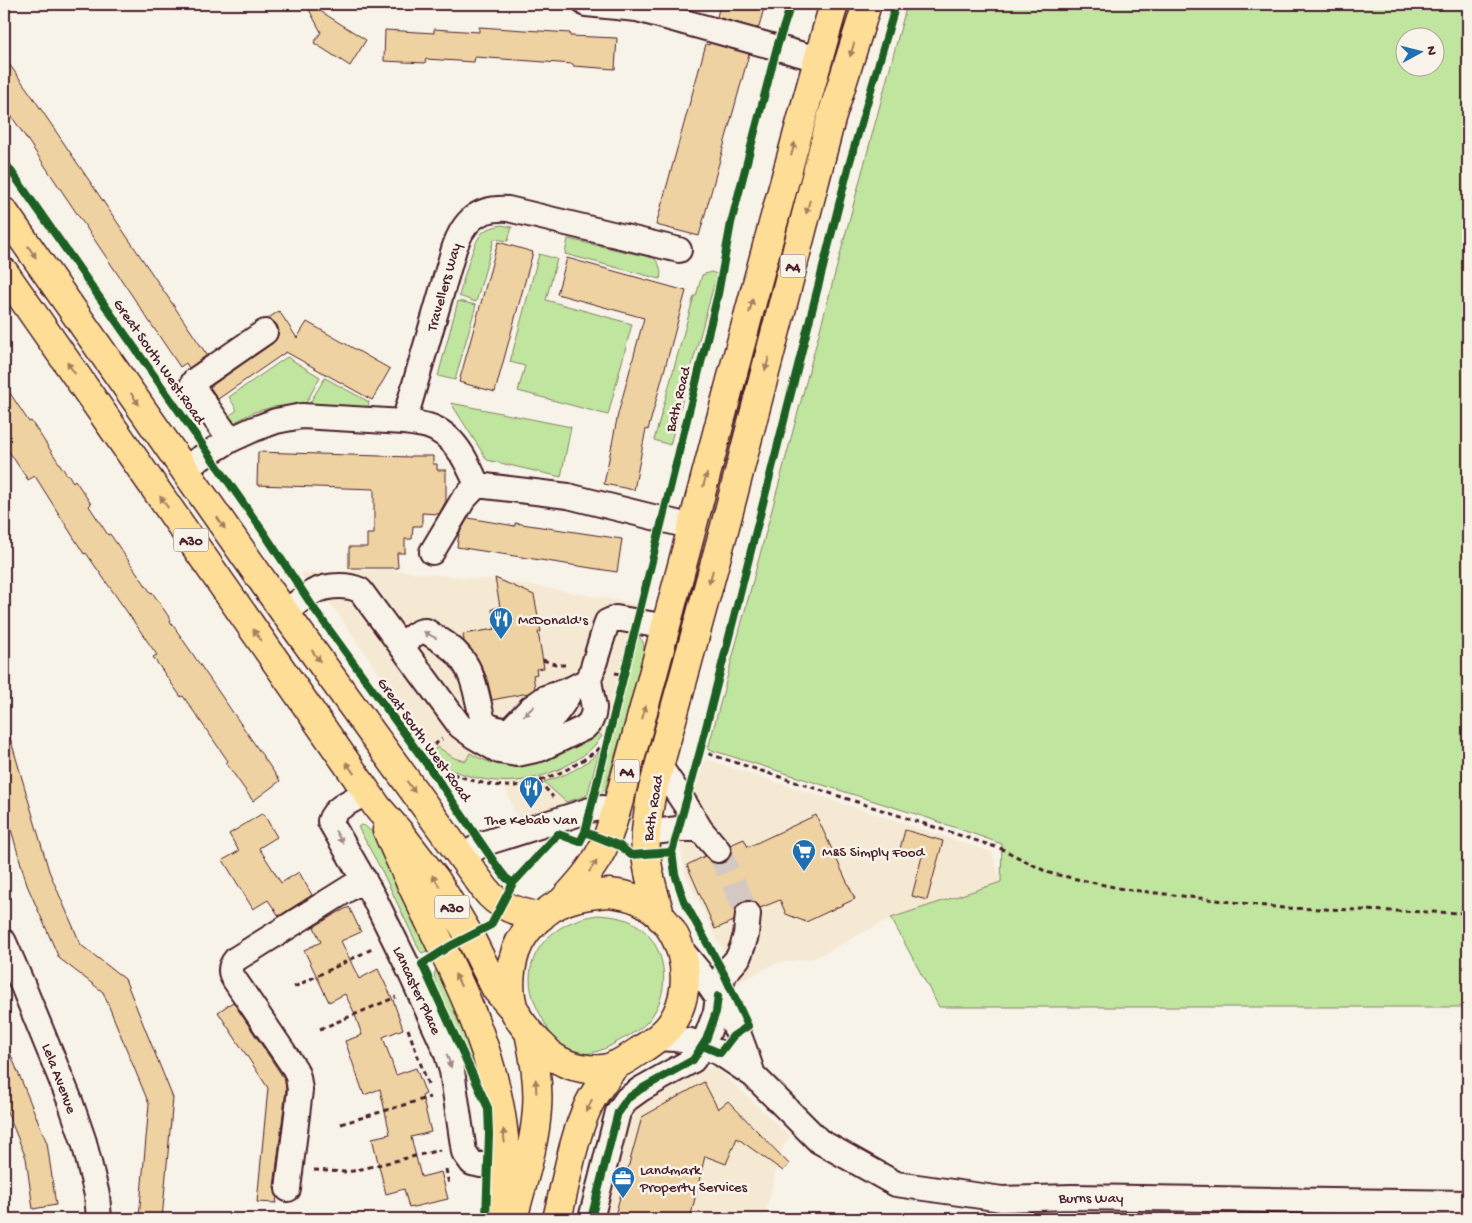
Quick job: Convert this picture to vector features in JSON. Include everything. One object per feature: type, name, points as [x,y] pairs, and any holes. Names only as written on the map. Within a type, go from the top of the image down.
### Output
[{"type":"highway","name":"Bath Road","points":[[551,910],[586,876],[606,841],[616,811],[667,627],[754,294],[834,4]]},
{"type":"highway","name":"Bath Road","points":[[661,918],[646,854],[646,833],[651,796],[722,540],[831,119],[867,4]]},
{"type":"highway","name":"A30","points":[[4,212],[285,613],[485,889],[494,899],[512,910],[551,910]]},
{"type":"highway","name":"A30","points":[[4,272],[372,800],[400,832],[436,880],[470,937],[496,989],[522,1022]]},
{"type":"highway","points":[[372,800],[400,862],[457,977],[470,1008],[490,1067],[497,1092],[504,1132],[516,1166],[513,1219]]},
{"type":"highway","points":[[506,1219],[516,1166],[534,1132],[537,1108],[535,1068],[511,990],[514,958],[524,935],[532,925],[551,910],[594,894],[609,893],[638,900],[649,907],[661,918],[677,939],[684,965],[683,995],[673,1022],[656,1038],[615,1066],[589,1104],[557,1219]]},
{"type":"highway","points":[[522,1022],[551,1055],[559,1060],[570,1065],[593,1069],[615,1066]]},
{"type":"street","points":[[586,4],[637,9],[818,59]]},
{"type":"street","name":"Travellers Way","points":[[404,422],[458,236],[465,225],[479,214],[496,208],[508,209],[679,250]]},
{"type":"street","points":[[230,440],[192,386],[194,381],[264,332]]},
{"type":"street","points":[[183,469],[230,440],[254,428],[302,416],[404,422],[427,426],[446,436],[456,446],[467,462],[477,485]]},
{"type":"street","points":[[477,485],[568,496],[693,527]]},
{"type":"street","points":[[432,552],[463,500],[477,485]]},
{"type":"street","points":[[285,613],[302,599],[328,586],[356,588],[363,592],[460,726],[490,747],[508,754],[540,749],[588,725],[593,716],[594,708],[580,684]]},
{"type":"street","points":[[401,646],[418,633],[426,631],[452,648],[464,662],[474,683],[483,721],[494,728],[509,731],[519,736],[528,736],[543,727],[580,684],[606,624],[610,620],[616,618],[667,627]]},
{"type":"street","points":[[659,765],[700,829],[718,850]]},
{"type":"street","name":"Lancaster Place","points":[[372,800],[340,808],[332,815],[330,821],[364,879],[407,965],[448,1056],[452,1070],[464,1152],[472,1163],[516,1166]]},
{"type":"street","points":[[462,857],[482,844],[590,810],[602,808],[616,811]]},
{"type":"street","points":[[646,833],[678,828],[700,829]]},
{"type":"street","points":[[289,1179],[300,1090],[298,1077],[295,1069],[234,979],[230,971],[231,964],[236,959],[364,879]]},
{"type":"street","points":[[590,1219],[618,1112],[627,1099],[698,1053],[716,1012],[724,974],[738,958],[743,945],[748,914]]},
{"type":"street","name":"Lela Avenue","points":[[4,942],[70,1101],[84,1142],[95,1186],[99,1219]]},
{"type":"street","name":"Burns Way","points":[[681,950],[718,996],[738,1032],[753,1075]]},
{"type":"street","name":"Burns Way","points":[[656,1038],[690,1041],[698,1053],[720,1053],[753,1075],[819,1141],[896,1184],[1002,1209],[1092,1197],[1468,1202]]},
{"type":"path","points":[[621,684],[626,666]]},
{"type":"path","points":[[603,753],[608,735]]},
{"type":"path","points":[[698,760],[703,742]]},
{"type":"path","points":[[700,751],[1002,849],[1049,872],[1123,889],[1283,908],[1468,913]]},
{"type":"path","points":[[373,948],[377,956]]},
{"type":"path","points":[[294,986],[352,959]]},
{"type":"path","points":[[320,1029],[396,996],[399,1005]]},
{"type":"path","points":[[341,1124],[432,1097],[405,1021]]},
{"type":"path","points":[[440,1142],[442,1150]]},
{"type":"path","points":[[289,1179],[353,1171],[418,1156]]},
{"type":"path","points":[[446,1168],[449,1185]]},
{"type":"shaded area","points":[[388,570],[512,582],[637,604],[602,736],[583,756],[563,767],[577,806],[520,825],[501,777],[438,755],[427,744],[334,608],[299,573]]},
{"type":"shaded area","points":[[705,759],[992,852],[1001,882],[891,918],[815,958],[776,963],[738,983],[685,873],[680,841]]},
{"type":"shaded area","points":[[706,1068],[718,1069],[790,1136],[780,1153],[764,1219],[602,1219],[632,1112],[641,1104]]},
{"type":"green space","points":[[907,4],[1468,4],[1468,1007],[939,1007],[891,918],[1001,882],[1002,844],[925,817],[708,749]]},
{"type":"green space","points":[[501,225],[512,227],[508,241],[494,239],[476,302],[459,296],[479,237],[483,232]]},
{"type":"green space","points":[[568,239],[654,258],[660,268],[660,279],[565,254]]},
{"type":"green space","points":[[539,254],[557,259],[546,300],[632,324],[608,415],[518,391],[525,366],[510,362]]},
{"type":"green space","points":[[711,272],[717,274],[670,445],[654,440],[694,296],[696,296],[702,275]]},
{"type":"green space","points":[[458,301],[476,305],[455,380],[438,376]]},
{"type":"green space","points":[[287,357],[320,377],[305,405],[273,407],[254,412],[235,422],[229,416],[237,410],[229,397]]},
{"type":"green space","points":[[325,378],[369,402],[368,407],[309,404]]},
{"type":"green space","points":[[451,403],[571,427],[561,477],[487,460]]},
{"type":"green space","points":[[637,635],[643,642],[644,655],[605,790],[595,798]]},
{"type":"green space","points":[[598,733],[602,736],[580,758],[551,773],[525,780],[500,781],[474,777],[447,768],[427,755],[438,747],[454,758],[466,761],[470,753],[497,764],[515,764],[567,748]]},
{"type":"green space","points":[[599,752],[586,796],[566,802],[544,782],[573,770]]},
{"type":"green space","points":[[361,825],[372,832],[434,948],[422,953],[420,951],[383,873],[358,827]]},
{"type":"green space","points":[[598,915],[628,920],[644,930],[653,941],[659,954],[663,967],[664,982],[656,1009],[648,1021],[641,1027],[613,1045],[588,1054],[578,1054],[562,1048],[552,1035],[535,1003],[530,979],[536,954],[552,934],[573,921]]},
{"type":"green space","points":[[437,967],[444,968],[481,1081],[438,990],[434,975]]},
{"type":"building","points":[[306,4],[309,4],[366,40],[350,66],[314,43],[321,32]]},
{"type":"building","points":[[720,4],[765,4],[759,27],[756,28],[717,17]]},
{"type":"building","points":[[479,27],[570,33],[570,36],[617,38],[615,69],[475,57],[474,62],[426,59],[425,63],[384,61],[385,30],[434,33],[434,29],[479,32]]},
{"type":"building","points":[[710,43],[749,54],[699,236],[656,225],[706,44],[709,45]]},
{"type":"building","points":[[4,57],[207,355],[189,368],[186,363],[180,367],[4,105]]},
{"type":"building","points":[[498,242],[533,252],[495,392],[459,382]]},
{"type":"building","points":[[567,258],[686,291],[648,430],[646,429],[634,490],[604,484],[618,414],[644,318],[557,294]]},
{"type":"building","points":[[279,311],[297,338],[307,322],[390,369],[372,400],[286,352],[218,399],[210,387],[273,343],[277,338],[279,331],[277,325],[267,319]]},
{"type":"building","points":[[4,384],[67,475],[73,482],[75,480],[108,535],[110,534],[152,592],[280,781],[253,801],[183,696],[181,697],[153,657],[157,655],[86,553],[84,554],[35,476],[28,480],[4,444]]},
{"type":"building","points":[[258,452],[411,457],[433,456],[433,464],[437,464],[437,470],[446,470],[446,501],[439,514],[422,513],[422,526],[413,526],[412,539],[405,539],[405,553],[397,553],[398,568],[349,568],[349,547],[367,547],[367,534],[374,534],[374,489],[257,485]]},
{"type":"building","points":[[468,518],[515,526],[515,523],[622,539],[617,572],[457,547],[459,534]]},
{"type":"building","name":"McDonald's","points":[[495,578],[534,595],[541,632],[538,632],[544,668],[536,669],[537,674],[533,675],[535,688],[528,693],[492,700],[487,678],[477,657],[464,641],[463,634],[495,629],[492,609],[500,607]]},
{"type":"building","points":[[9,734],[49,871],[81,945],[125,979],[173,1098],[162,1219],[139,1218],[149,1104],[103,992],[59,958],[27,885],[4,805],[4,735]]},
{"type":"building","points":[[263,813],[277,837],[259,848],[281,883],[299,872],[312,895],[279,916],[268,900],[253,909],[223,860],[239,851],[229,834]]},
{"type":"building","points":[[816,815],[855,899],[806,922],[786,914],[780,900],[760,908],[756,903],[749,900],[743,901],[737,906],[734,921],[715,929],[687,865],[705,856],[713,863],[727,861],[731,855],[732,848],[730,845],[744,839],[748,847]]},
{"type":"building","points":[[905,830],[943,841],[927,900],[912,896],[922,856],[900,849]]},
{"type":"building","points":[[349,907],[361,932],[341,941],[359,979],[378,969],[393,1000],[403,1029],[383,1037],[396,1075],[416,1068],[426,1094],[422,1096],[431,1132],[411,1137],[421,1177],[441,1172],[448,1199],[409,1208],[404,1189],[386,1194],[372,1138],[390,1134],[380,1089],[364,1095],[345,1041],[362,1035],[345,994],[329,1002],[304,950],[321,942],[314,927]]},
{"type":"building","points":[[233,1002],[285,1080],[286,1090],[274,1187],[277,1196],[276,1203],[257,1202],[268,1088],[218,1012]]},
{"type":"building","points":[[4,1038],[47,1143],[56,1205],[33,1209],[26,1158],[4,1104]]},
{"type":"building","points":[[704,1082],[718,1109],[728,1101],[789,1164],[783,1171],[737,1138],[726,1164],[705,1156],[690,1219],[614,1219],[642,1117]]},
{"type":"tunnel","points":[[718,850],[748,914]]},
{"type":"cycle path","points":[[486,1219],[488,1108],[422,964],[450,946],[491,925],[513,883],[558,834],[580,842],[585,832],[718,294],[731,223],[777,47],[791,4]]},
{"type":"cycle path","points":[[703,1046],[720,1053],[733,1036],[748,1026],[724,974],[684,901],[675,874],[672,852],[700,751],[849,165],[896,4]]},
{"type":"cycle path","name":"Great South West Road","points":[[4,161],[262,530],[315,610],[436,777],[499,869],[513,883]]},
{"type":"cycle path","points":[[585,832],[620,846],[631,855],[672,852]]},
{"type":"cycle path","points":[[591,1219],[618,1112],[627,1099],[641,1089],[693,1060],[706,1040],[716,1012],[718,996]]},
{"type":"place","name":"McDonald's","points":[[501,640]]},
{"type":"place","name":"The Kebab Van","points":[[531,809]]},
{"type":"place","name":"M&S Simply Food","points":[[804,872]]},
{"type":"place","name":"Landmark Property Services","points":[[623,1199]]}]
